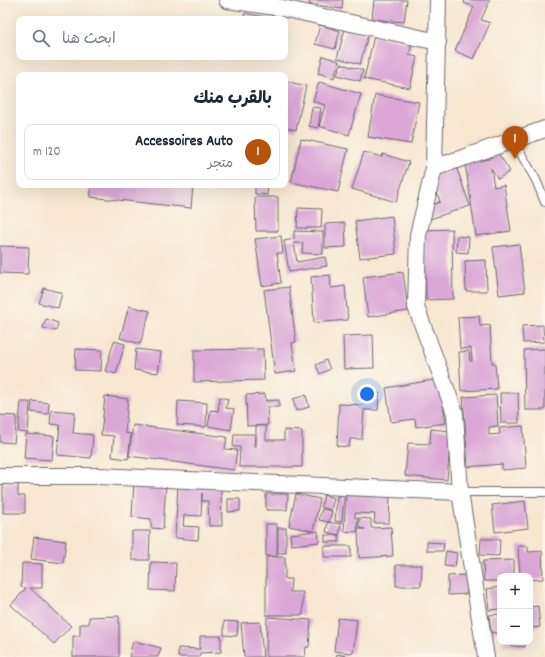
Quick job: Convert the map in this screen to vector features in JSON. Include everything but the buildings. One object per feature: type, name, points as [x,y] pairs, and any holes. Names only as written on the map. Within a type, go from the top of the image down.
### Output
[{"type":"street","points":[[227,0],[282,8],[438,42]]},
{"type":"street","points":[[438,0],[434,168],[418,235],[416,307],[455,413],[460,492],[486,657]]},
{"type":"street","points":[[434,168],[545,129]]},
{"type":"street","points":[[0,476],[98,476],[460,492]]},
{"type":"lane","points":[[513,140],[536,180],[545,202]]},
{"type":"lane","points":[[460,492],[545,492]]},
{"type":"place","name":"Accessoires Auto","points":[[515,159]]}]
